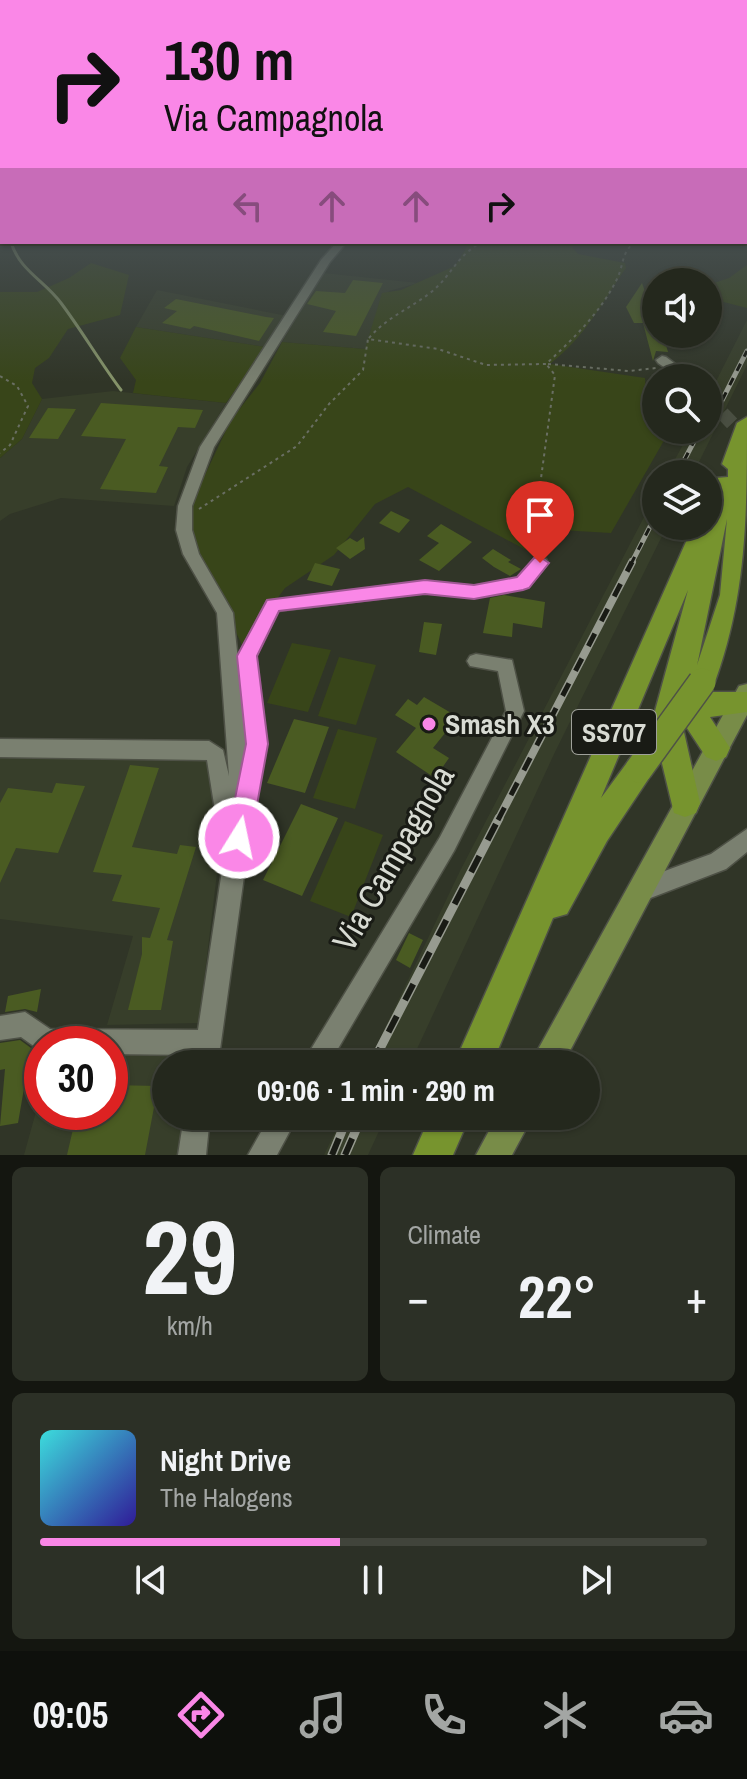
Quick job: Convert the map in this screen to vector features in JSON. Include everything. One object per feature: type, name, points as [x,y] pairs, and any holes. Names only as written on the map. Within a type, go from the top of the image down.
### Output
[{"type":"highway","name":"SS707","points":[[529,939],[541,926],[602,820],[695,690],[720,644],[736,594],[731,480],[747,423]]},
{"type":"highway","name":"SS707","points":[[722,494],[731,480]]},
{"type":"highway","points":[[685,803],[666,722],[731,480]]},
{"type":"highway","name":"SS707","points":[[479,1050],[529,939],[546,888],[698,540]]},
{"type":"highway","points":[[686,656],[695,690],[693,715],[716,748]]},
{"type":"highway","points":[[695,690],[708,705],[745,697]]},
{"type":"highway","points":[[666,722],[680,736],[716,748]]},
{"type":"highway","points":[[433,1155],[444,1130]]},
{"type":"main road","points":[[553,1050],[745,697]]},
{"type":"main road","points":[[493,1155],[508,1130]]},
{"type":"street","points":[[234,869],[239,763],[230,645],[225,613],[191,554],[184,519],[185,506],[207,447],[317,275]]},
{"type":"street","points":[[662,360],[668,364]]},
{"type":"street","points":[[207,1050],[257,744],[247,656],[273,605],[425,587],[474,592],[523,583],[540,559]]},
{"type":"street","name":"Via Campagnola","points":[[323,1050],[447,844],[515,711],[506,665],[476,661]]},
{"type":"street","points":[[0,748],[209,750],[216,756],[225,795],[234,869]]},
{"type":"street","points":[[638,891],[718,862],[747,839]]},
{"type":"street","points":[[0,1028],[25,1024],[46,1041],[157,1050]]},
{"type":"street","points":[[192,1155],[195,1130]]},
{"type":"street","points":[[262,1155],[277,1130]]},
{"type":"path","points":[[184,519],[297,446],[329,404],[363,370],[368,339],[381,322],[431,292],[446,275]]},
{"type":"path","points":[[546,364],[597,308],[620,275]]},
{"type":"path","points":[[368,339],[438,349],[486,365],[565,363],[640,373],[656,368],[662,360]]},
{"type":"path","points":[[540,559],[537,543],[539,504],[555,375],[546,364]]},
{"type":"path","points":[[0,376],[17,386],[28,406],[10,445],[0,453]]},
{"type":"shaded area","points":[[322,275],[418,283],[389,291],[365,349],[282,342]]},
{"type":"shaded area","points":[[157,290],[287,316],[266,347],[136,327]]},
{"type":"shaded area","points":[[747,320],[747,365],[722,415],[722,369]]},
{"type":"shaded area","points":[[113,391],[226,403],[187,467],[174,506],[61,498],[10,514],[0,521],[0,458],[22,439],[42,399]]},
{"type":"shaded area","points":[[683,444],[708,444],[700,460],[675,460]]},
{"type":"shaded area","points":[[642,521],[642,540],[660,540],[555,752],[417,1050],[375,1050],[460,871]]},
{"type":"shaded area","points":[[0,741],[221,749],[226,798],[199,1023],[107,1025],[133,936],[0,919]]},
{"type":"shaded area","points":[[128,1052],[152,1053],[152,1130],[188,1130],[185,1155],[24,1155],[31,1130],[128,1130]]},
{"type":"shaded area","points":[[336,1130],[380,1130],[368,1155],[324,1155]]},
{"type":"green space","points":[[74,275],[129,275],[120,315],[68,329],[49,358],[35,368],[32,383],[42,399],[22,439],[0,458],[0,292],[37,292]]},
{"type":"green space","points":[[435,275],[621,275],[574,342],[550,364],[642,378],[642,444],[662,444],[653,460],[642,460],[642,479],[611,533],[543,529],[540,563],[528,551],[408,487],[375,504],[334,555],[285,588],[258,625],[247,656],[184,519],[231,420],[260,383],[282,342],[365,349],[382,293],[401,290]]},
{"type":"green space","points":[[733,275],[747,275],[747,308],[722,302],[722,280]]},
{"type":"green space","points":[[136,327],[266,347],[226,403],[133,393],[136,380],[120,358]]},
{"type":"green space","points":[[292,643],[331,650],[308,712],[267,703]]},
{"type":"green space","points":[[339,657],[376,665],[356,725],[318,716]]},
{"type":"green space","points":[[338,729],[377,738],[355,809],[313,798]]},
{"type":"green space","points":[[345,821],[383,835],[351,917],[310,901]]},
{"type":"building","points":[[353,280],[383,283],[356,336],[323,332],[336,311],[307,304],[316,291],[345,293]]},
{"type":"building","points":[[642,283],[642,323],[634,323],[626,307]]},
{"type":"building","points":[[176,299],[274,318],[259,341],[194,326],[190,329],[162,323],[177,311],[164,308]]},
{"type":"building","points":[[650,348],[667,348],[668,352],[656,351],[653,361]]},
{"type":"building","points":[[101,403],[203,410],[195,428],[178,427],[159,466],[168,467],[156,493],[100,489],[126,439],[81,436]]},
{"type":"building","points":[[48,408],[76,409],[58,439],[29,438]]},
{"type":"building","points":[[391,511],[410,520],[399,533],[379,523]]},
{"type":"building","points":[[441,524],[472,542],[439,571],[419,560],[439,543],[427,536]]},
{"type":"building","points":[[364,537],[365,549],[350,559],[336,548],[350,538],[357,542]]},
{"type":"building","points":[[493,549],[521,569],[510,576],[482,558]]},
{"type":"building","points":[[315,563],[340,569],[332,586],[307,580]]},
{"type":"building","points":[[504,595],[545,602],[542,628],[513,623],[512,637],[483,633],[490,598]]},
{"type":"building","points":[[424,622],[442,624],[436,655],[419,652]]},
{"type":"building","points":[[424,697],[458,717],[433,748],[449,758],[435,778],[396,752],[416,728],[395,715],[408,699],[417,705]]},
{"type":"building","points":[[294,719],[329,727],[305,793],[267,783]]},
{"type":"building","points":[[130,765],[159,768],[132,847],[177,854],[180,845],[196,847],[167,940],[173,941],[161,1010],[128,1010],[142,954],[142,937],[150,938],[160,908],[112,901],[122,875],[93,872]]},
{"type":"building","points":[[56,783],[85,786],[58,853],[16,848],[0,883],[0,803],[8,788],[52,793]]},
{"type":"building","points":[[301,804],[338,818],[302,896],[263,880]]},
{"type":"building","points":[[409,933],[423,940],[410,968],[396,960]]},
{"type":"building","points":[[41,989],[37,1012],[25,1009],[5,1012],[8,996]]},
{"type":"building","points":[[20,1040],[24,1043],[24,1088],[18,1123],[0,1126],[5,1069],[0,1070],[0,1043]]},
{"type":"building","points":[[128,1085],[152,1086],[152,1118],[145,1155],[67,1155],[73,1130],[128,1130]]},
{"type":"waterway","points":[[33,275],[55,295],[121,390]]},
{"type":"tunnel","points":[[722,413],[747,439]]},
{"type":"railway","points":[[722,400],[747,351]]},
{"type":"railway","points":[[684,460],[693,444]]},
{"type":"railway","points":[[631,564],[643,540]]},
{"type":"railway","points":[[498,820],[632,562]]},
{"type":"railway","points":[[379,1050],[499,818]]},
{"type":"railway","points":[[332,1155],[342,1130]]},
{"type":"railway","points":[[345,1155],[356,1130]]},
{"type":"place","name":"Smash X3","points":[[429,724]]},
{"type":"route","points":[[239,838],[257,744],[247,656],[273,605],[425,587],[474,592],[523,583],[540,563]]}]
